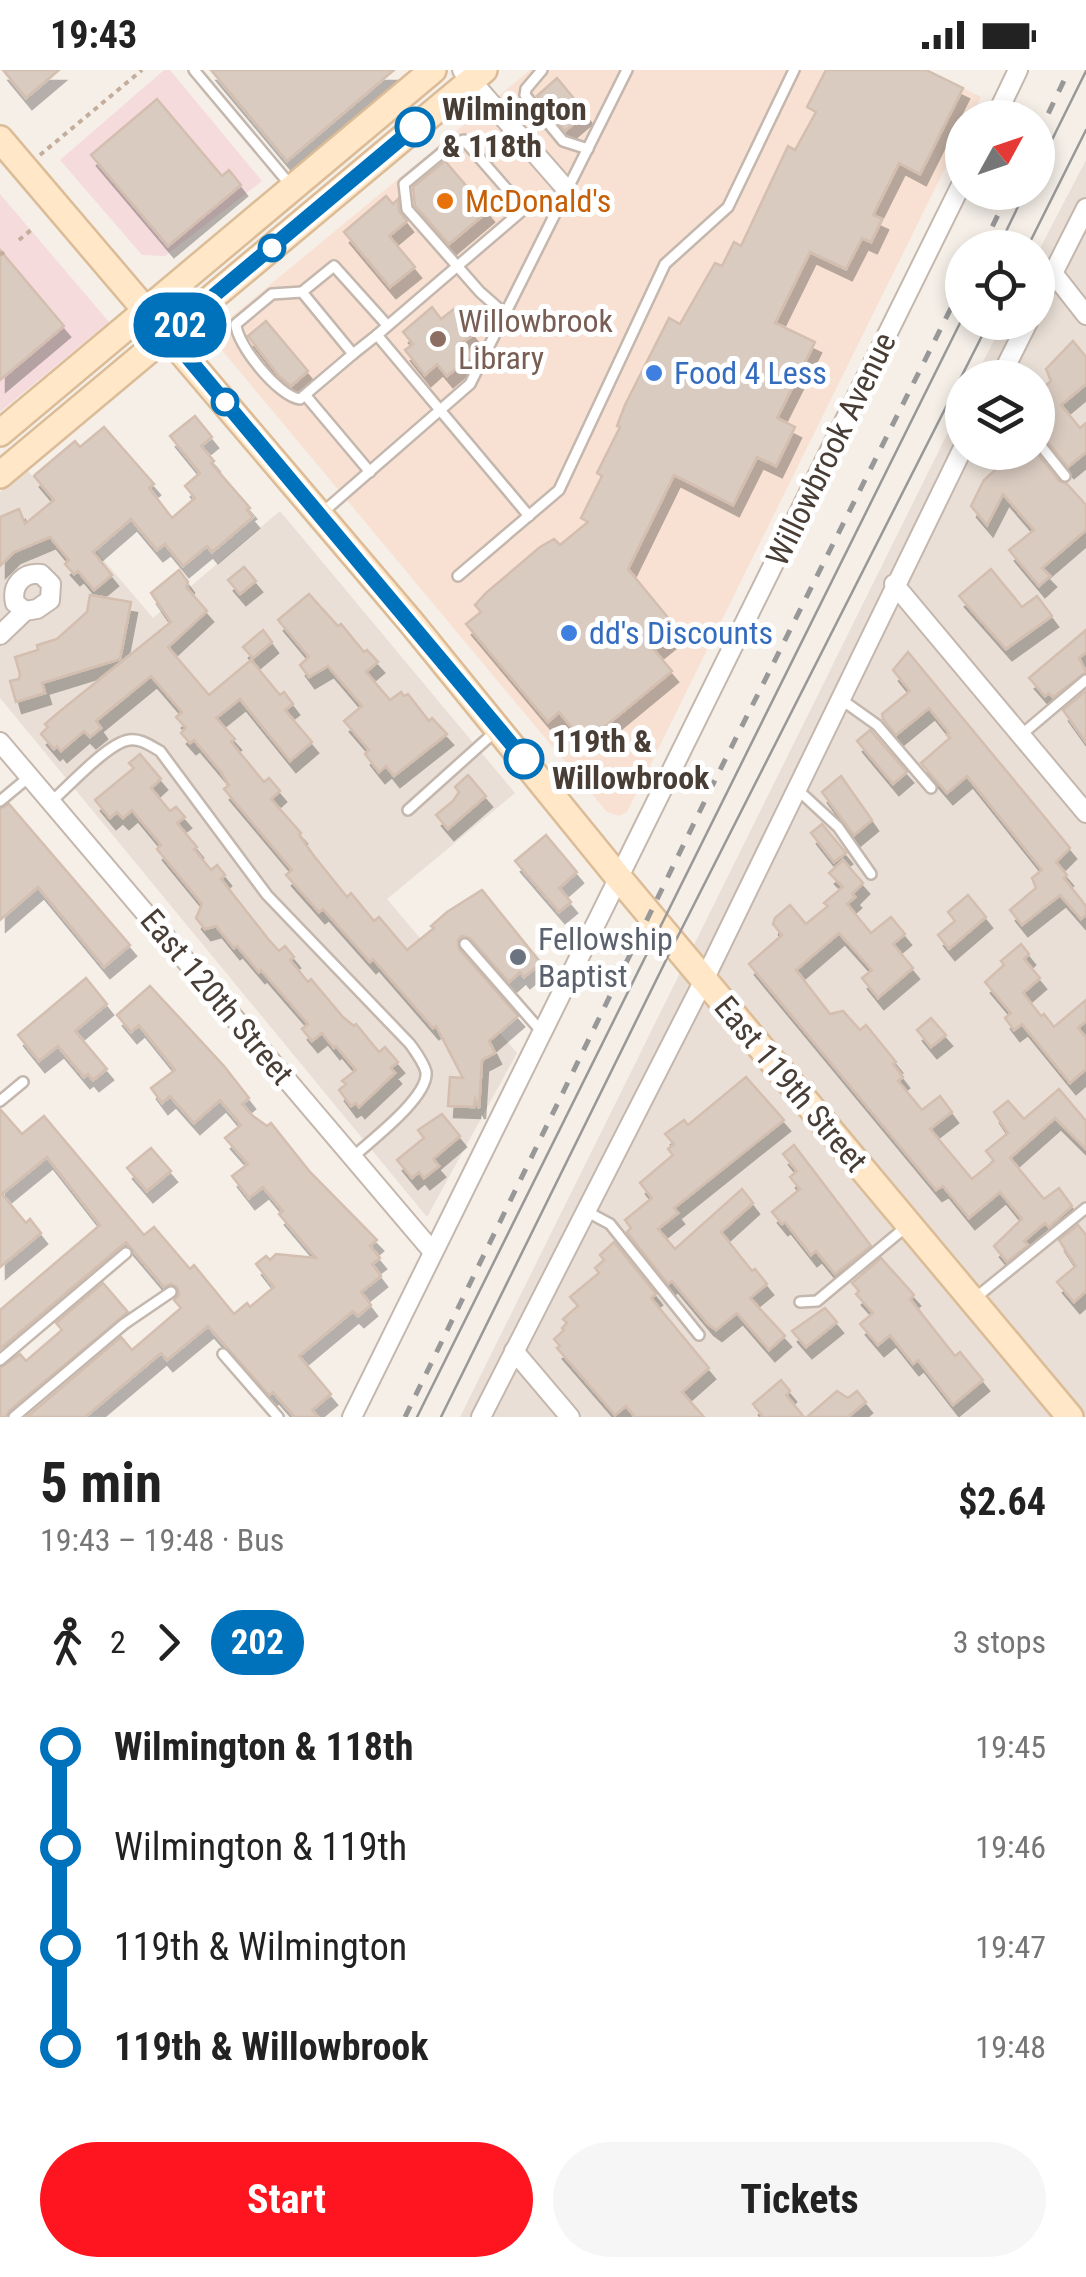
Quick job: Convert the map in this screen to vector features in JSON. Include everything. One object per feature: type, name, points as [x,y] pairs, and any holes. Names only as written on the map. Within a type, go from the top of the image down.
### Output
[{"type":"street","points":[[0,433],[433,70]]},
{"type":"street","points":[[1004,100],[1018,70]]},
{"type":"street","points":[[0,475],[473,74],[563,196]]},
{"type":"street","points":[[0,139],[168,334]]},
{"type":"street","points":[[1055,269],[1086,208]]},
{"type":"street","name":"Willowbrook Avenue","points":[[352,1417],[949,210]]},
{"type":"street","points":[[1055,276],[1086,315]]},
{"type":"street","name":"East 119th Street","points":[[168,334],[1070,1417]]},
{"type":"street","points":[[481,1417],[704,980],[952,470]]},
{"type":"street","points":[[894,584],[1086,812]]},
{"type":"street","points":[[0,635],[25,611]]},
{"type":"street","name":"East 120th Street","points":[[0,742],[433,1252]]},
{"type":"street","points":[[514,1351],[570,1417]]},
{"type":"lane","points":[[194,70],[293,187]]},
{"type":"lane","points":[[542,70],[525,95],[563,142],[588,149]]},
{"type":"lane","points":[[458,576],[559,490],[665,264],[728,207],[791,71]]},
{"type":"lane","points":[[320,515],[470,384],[624,72]]},
{"type":"lane","points":[[505,314],[456,266],[407,209],[404,184],[450,146],[464,140],[524,209]]},
{"type":"lane","points":[[387,325],[334,266],[302,292],[272,294],[236,324],[235,330],[284,394],[292,399],[306,396],[524,209],[563,196]]},
{"type":"lane","points":[[302,292],[353,354]]},
{"type":"lane","points":[[376,335],[529,516]]},
{"type":"lane","points":[[306,396],[370,472]]},
{"type":"lane","points":[[1055,463],[1065,476]]},
{"type":"lane","points":[[1021,736],[1086,680]]},
{"type":"lane","points":[[840,698],[877,724],[931,788]]},
{"type":"lane","points":[[408,810],[499,728]]},
{"type":"lane","points":[[51,802],[110,750],[128,740],[144,742],[160,752],[267,895],[410,1044],[426,1072],[423,1088],[353,1157]]},
{"type":"lane","points":[[0,801],[29,777]]},
{"type":"lane","points":[[796,788],[838,827],[871,874]]},
{"type":"lane","points":[[465,944],[543,1033]]},
{"type":"lane","points":[[0,1101],[22,1082]]},
{"type":"lane","points":[[972,1300],[1086,1208]]},
{"type":"lane","points":[[584,1210],[610,1224],[698,1335]]},
{"type":"lane","points":[[800,1302],[818,1301],[908,1224]]},
{"type":"lane","points":[[0,1360],[126,1253]]},
{"type":"lane","points":[[14,1417],[124,1324],[170,1292]]},
{"type":"lane","points":[[223,1354],[278,1417]]},
{"type":"path","points":[[25,168],[142,70]]},
{"type":"path","points":[[18,240],[30,230]]},
{"type":"shaded area","points":[[164,70],[170,70],[262,181],[165,256],[142,255],[60,160]]},
{"type":"shaded area","points":[[530,70],[928,70],[981,97],[945,100],[945,168],[627,812],[619,816],[607,812],[216,343],[225,322]]},
{"type":"shaded area","points":[[1086,160],[1086,1417],[460,1417],[945,438],[945,470],[1055,470],[1055,360],[984,360],[994,340],[1055,340],[1055,230],[1049,230]]},
{"type":"shaded area","points":[[0,194],[109,322],[0,412]]},
{"type":"shaded area","points":[[27,470],[153,618],[280,511],[515,793],[387,899],[517,1053],[427,1217],[0,698],[0,492]]},
{"type":"building","points":[[3,70],[59,70],[26,98]]},
{"type":"building","points":[[211,70],[394,70],[287,161]]},
{"type":"building","points":[[826,70],[926,70],[963,88],[957,100],[945,100],[945,124],[920,174],[899,163],[873,215],[882,219],[871,242],[862,238],[846,269],[810,252],[775,323],[815,342],[777,418],[795,427],[776,466],[757,457],[733,505],[674,475],[628,569],[670,620],[661,628],[669,638],[654,650],[672,671],[585,743],[559,712],[548,722],[466,624],[481,612],[475,605],[486,593],[540,547],[554,539],[560,545],[588,522],[581,518],[602,476],[597,473],[620,427],[617,426],[625,405],[669,318],[680,324],[715,263],[722,266],[734,242],[741,246],[788,146],[795,150],[816,112],[807,107]]},
{"type":"building","points":[[557,78],[586,113],[565,131],[537,96]]},
{"type":"building","points":[[157,99],[222,176],[229,170],[241,185],[168,246],[91,155]]},
{"type":"building","name":"McDonald's","points":[[445,161],[488,211],[449,244],[415,206],[413,187]]},
{"type":"building","points":[[386,196],[393,204],[398,199],[399,211],[407,221],[389,236],[415,267],[390,287],[344,232]]},
{"type":"building","points":[[0,250],[64,326],[0,380]]},
{"type":"building","name":"Willowbrook Library","points":[[432,307],[441,319],[454,309],[474,334],[462,343],[472,355],[447,376],[437,364],[425,375],[405,350],[413,344],[403,332]]},
{"type":"building","points":[[266,321],[308,371],[291,386],[248,336]]},
{"type":"building","points":[[1073,341],[1086,357],[1086,384],[1061,405],[1080,428],[1086,423],[1086,452],[1068,467],[1055,451],[1055,360]]},
{"type":"building","points":[[195,416],[212,437],[201,446],[253,517],[212,552],[207,546],[183,566],[165,544],[157,550],[131,519],[93,552],[112,575],[94,590],[78,571],[74,574],[65,564],[69,560],[50,537],[14,552],[0,566],[0,517],[19,509],[25,524],[54,500],[34,476],[75,441],[80,447],[104,427],[154,484],[149,488],[172,518],[195,498],[185,486],[200,473],[170,436]]},
{"type":"building","points":[[995,470],[1050,470],[1086,505],[1086,530],[1042,568],[1050,576],[1039,586],[1009,550],[1034,530],[1003,494],[987,525],[971,506],[984,480]]},
{"type":"building","points":[[244,567],[256,581],[240,594],[228,580]]},
{"type":"building","points":[[991,569],[1022,607],[1037,596],[1052,616],[1006,649],[959,596]]},
{"type":"building","points":[[179,570],[188,582],[186,587],[207,611],[168,647],[209,695],[251,660],[280,695],[284,692],[293,704],[285,710],[312,742],[290,761],[240,699],[216,718],[264,782],[269,778],[280,791],[271,799],[347,897],[351,893],[374,921],[379,917],[407,950],[447,912],[482,890],[541,963],[524,977],[520,972],[509,982],[470,938],[462,936],[458,940],[459,949],[518,1016],[489,1041],[495,1053],[482,1060],[479,1108],[475,1099],[474,1107],[448,1106],[450,1077],[463,1078],[436,1026],[433,1028],[373,959],[370,962],[323,909],[319,912],[286,875],[292,870],[224,789],[229,785],[221,772],[194,740],[190,743],[181,733],[186,728],[176,717],[182,712],[151,676],[96,721],[101,728],[90,737],[84,731],[61,751],[57,746],[54,749],[41,734],[48,727],[45,724],[171,622],[151,593]]},
{"type":"building","points":[[309,594],[378,662],[366,672],[390,700],[401,692],[404,696],[408,694],[429,721],[432,718],[447,734],[394,776],[386,766],[379,772],[365,754],[369,750],[344,721],[362,706],[328,666],[309,677],[300,665],[309,657],[278,620]]},
{"type":"building","points":[[90,595],[131,602],[120,659],[42,683],[45,693],[16,702],[10,681],[19,679],[15,657],[57,639],[87,612]]},
{"type":"building","points":[[263,630],[272,642],[253,658],[243,647]]},
{"type":"building","points":[[1086,630],[1086,652],[1079,658],[1086,672],[1053,697],[1049,693],[1045,696],[1029,678]]},
{"type":"building","points":[[908,652],[1070,848],[1056,862],[1086,906],[1086,915],[1081,919],[1060,895],[1022,925],[1010,910],[1036,888],[1032,878],[1042,870],[967,776],[947,793],[921,763],[950,738],[929,708],[896,735],[883,719],[882,714],[910,691],[893,670]]},
{"type":"building","points":[[1086,691],[1086,742],[1063,710]]},
{"type":"building","points":[[870,730],[907,772],[893,784],[857,741]]},
{"type":"building","points":[[140,754],[161,779],[151,788],[170,811],[176,807],[185,817],[177,823],[197,847],[194,849],[211,870],[217,865],[225,875],[221,879],[269,940],[279,951],[285,946],[294,957],[290,960],[308,982],[311,979],[379,1052],[385,1047],[398,1062],[391,1068],[395,1073],[359,1107],[356,1103],[351,1106],[339,1090],[346,1084],[342,1081],[356,1070],[336,1046],[322,1033],[312,1041],[302,1029],[308,1024],[261,970],[237,946],[234,948],[216,926],[205,929],[196,918],[202,904],[157,849],[161,845],[132,810],[123,818],[117,812],[110,818],[95,800],[134,768],[129,763]]},
{"type":"building","points":[[468,775],[486,796],[448,829],[436,815],[453,801],[459,792],[455,787]]},
{"type":"building","points":[[841,776],[872,820],[854,835],[822,792]]},
{"type":"building","points":[[9,804],[130,945],[104,967],[38,887],[0,920],[0,809]]},
{"type":"building","points":[[822,824],[846,853],[834,862],[811,833]]},
{"type":"building","points":[[546,835],[577,872],[559,888],[571,902],[559,912],[515,861]]},
{"type":"building","points":[[843,860],[863,883],[847,904],[871,933],[891,917],[905,934],[893,944],[913,968],[878,998],[862,978],[872,970],[839,933],[796,970],[830,1014],[843,1011],[860,1030],[866,1025],[896,1062],[893,1064],[903,1077],[898,1081],[922,1110],[940,1096],[952,1112],[930,1129],[972,1179],[994,1161],[986,1151],[1008,1133],[994,1112],[1008,1101],[1024,1119],[1059,1089],[1086,1121],[1086,1149],[1055,1118],[1010,1158],[1044,1199],[1059,1188],[1072,1206],[1049,1227],[1045,1223],[1024,1241],[1028,1245],[1007,1262],[994,1246],[1022,1219],[1000,1192],[969,1218],[943,1186],[936,1190],[749,964],[782,935],[773,924],[790,905],[806,924],[828,906],[824,903],[843,887],[829,873]]},
{"type":"building","points":[[968,895],[986,917],[949,949],[938,935],[955,921],[948,912]]},
{"type":"building","points":[[1021,944],[1029,954],[1024,959],[1040,978],[1023,993],[1041,1016],[1044,1014],[1054,1027],[1086,1000],[1086,1021],[1078,1028],[1086,1038],[1086,1069],[1070,1083],[1022,1024],[1014,1030],[1005,1018],[1011,1013],[985,982]]},
{"type":"building","points":[[86,978],[107,1004],[75,1031],[107,1069],[93,1080],[88,1074],[84,1077],[58,1046],[39,1061],[18,1035]]},
{"type":"building","points":[[150,986],[249,1098],[242,1104],[267,1126],[271,1123],[310,1172],[377,1240],[370,1246],[380,1258],[372,1264],[381,1276],[361,1292],[371,1305],[358,1316],[353,1311],[299,1356],[331,1394],[312,1410],[318,1417],[295,1417],[273,1392],[269,1395],[208,1326],[167,1360],[161,1353],[85,1417],[27,1417],[121,1337],[132,1350],[181,1308],[174,1300],[179,1295],[177,1287],[164,1287],[126,1242],[0,1349],[0,1310],[100,1225],[47,1157],[2,1194],[26,1223],[30,1219],[41,1233],[0,1267],[0,1109],[22,1134],[44,1116],[144,1235],[154,1227],[190,1269],[194,1265],[234,1314],[247,1303],[250,1307],[274,1287],[256,1264],[266,1256],[270,1260],[276,1254],[316,1258],[279,1214],[283,1211],[263,1187],[249,1198],[232,1176],[248,1164],[225,1138],[241,1125],[220,1100],[194,1123],[170,1096],[162,1103],[151,1088],[175,1070],[139,1025],[131,1032],[117,1015]]},
{"type":"building","points":[[931,1018],[946,1035],[931,1047],[917,1030]]},
{"type":"building","points":[[746,1077],[784,1120],[674,1208],[678,1213],[658,1229],[675,1249],[742,1189],[753,1203],[721,1232],[767,1284],[750,1298],[785,1336],[769,1350],[737,1313],[716,1330],[708,1324],[672,1281],[668,1284],[627,1232],[631,1228],[625,1220],[652,1198],[640,1183],[673,1155],[668,1149],[674,1144],[665,1134],[684,1120],[688,1125]]},
{"type":"building","points":[[442,1114],[460,1136],[433,1159],[439,1166],[424,1178],[419,1172],[412,1178],[397,1160],[424,1138],[418,1130]]},
{"type":"building","points":[[794,1145],[871,1246],[835,1274],[816,1251],[811,1255],[772,1212],[800,1189],[790,1177],[797,1171],[783,1154]]},
{"type":"building","points":[[151,1148],[171,1171],[147,1191],[127,1168]]},
{"type":"building","points":[[1078,1225],[1086,1235],[1086,1291],[1074,1302],[1057,1282],[1076,1266],[1059,1240]]},
{"type":"building","points":[[614,1242],[656,1294],[651,1298],[709,1368],[682,1392],[704,1417],[635,1417],[626,1406],[615,1415],[557,1348],[560,1346],[554,1339],[564,1330],[567,1323],[563,1319],[578,1306],[570,1297],[599,1273],[595,1268],[604,1260],[600,1255]]},
{"type":"building","points":[[881,1258],[914,1295],[910,1299],[955,1356],[960,1352],[983,1380],[953,1405],[918,1360],[913,1364],[890,1335],[878,1345],[860,1324],[873,1313],[856,1294],[859,1291],[852,1283]]},
{"type":"building","points":[[103,1283],[128,1312],[6,1417],[0,1417],[0,1368],[20,1354],[26,1361],[62,1330],[56,1323]]},
{"type":"building","points":[[825,1308],[837,1322],[806,1347],[792,1331]]},
{"type":"building","points":[[781,1380],[790,1391],[786,1395],[804,1417],[763,1417],[753,1404]]},
{"type":"building","points":[[837,1391],[848,1398],[857,1391],[866,1402],[848,1417],[807,1417]]},
{"type":"tram line","points":[[1055,134],[1086,71]]},
{"type":"tram line","points":[[1036,230],[1086,130]]},
{"type":"tram line","points":[[1007,230],[1016,210]]},
{"type":"tram line","points":[[417,1417],[952,340]]},
{"type":"tram line","points":[[441,1417],[674,944],[980,340]]},
{"type":"railway","points":[[1055,100],[1069,70]]},
{"type":"railway","points":[[991,230],[1000,210]]},
{"type":"railway","points":[[405,1417],[716,778],[945,320]]},
{"type":"bus line","name":"202","points":[[415,127],[168,334],[524,759]]},
{"type":"place","name":"Wilmington & 118th","points":[[415,127]]},
{"type":"place","name":"McDonald's","points":[[445,201]]},
{"type":"place","name":"Willowbrook Library","points":[[438,339]]},
{"type":"place","name":"Food 4 Less","points":[[654,373]]},
{"type":"place","name":"dd's Discounts","points":[[569,633]]},
{"type":"place","name":"119th & Willowbrook","points":[[524,759]]},
{"type":"place","name":"Fellowship Baptist","points":[[518,957]]}]
